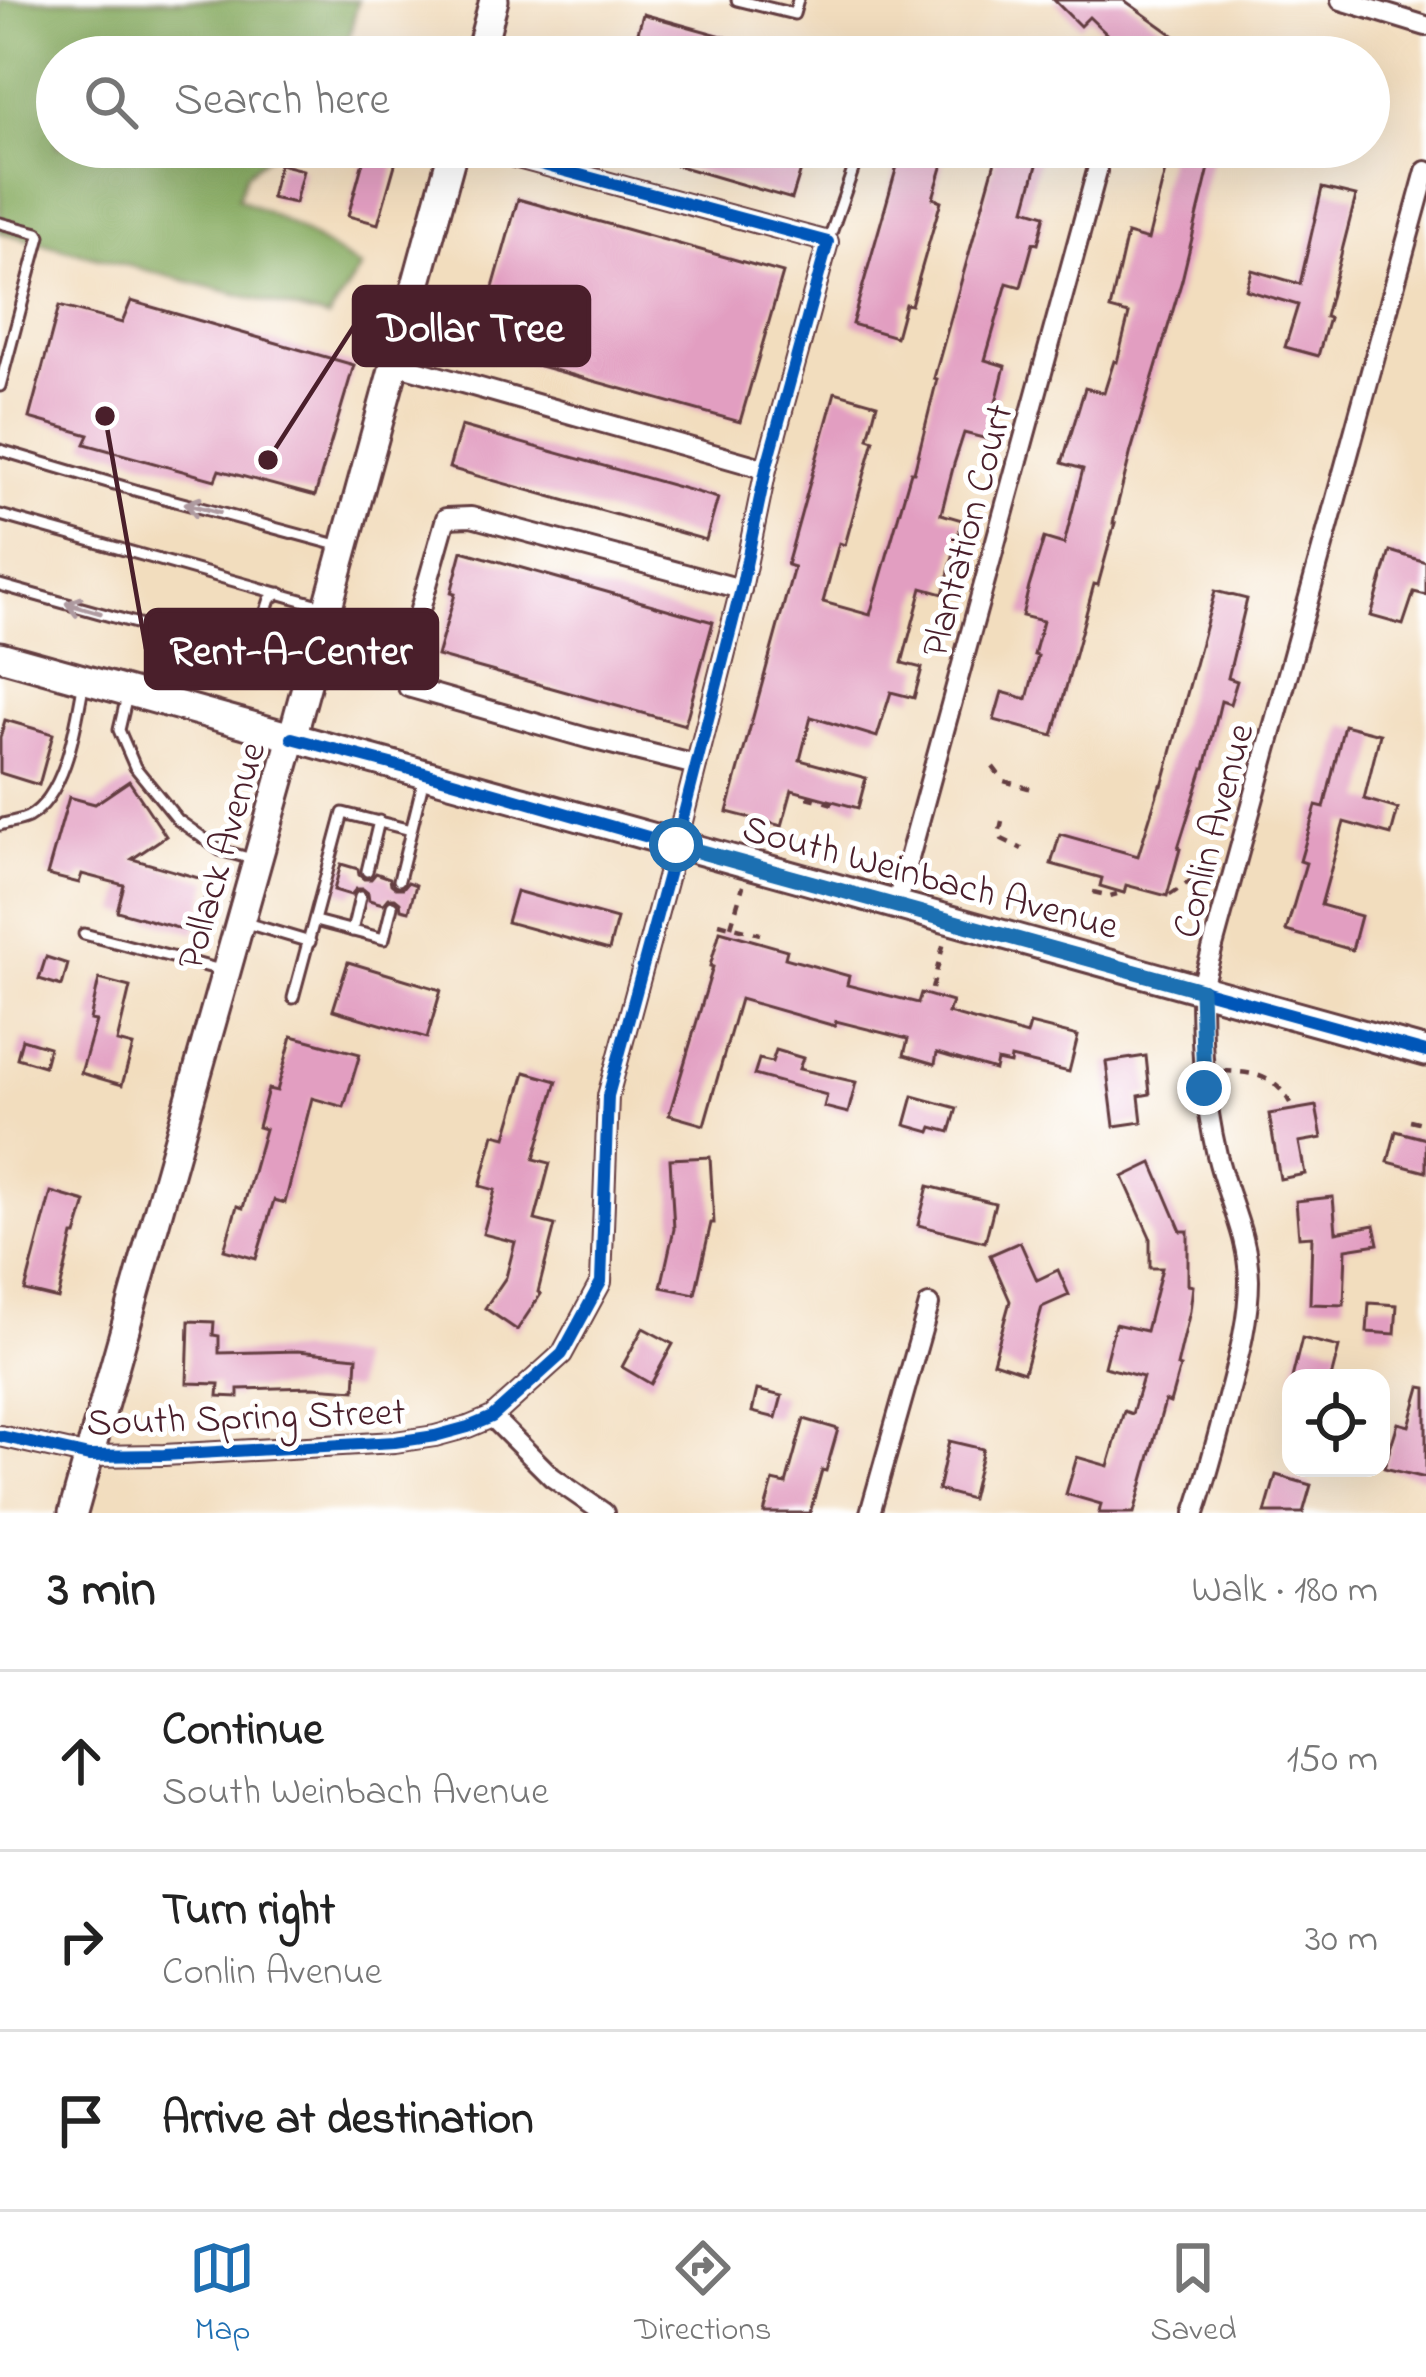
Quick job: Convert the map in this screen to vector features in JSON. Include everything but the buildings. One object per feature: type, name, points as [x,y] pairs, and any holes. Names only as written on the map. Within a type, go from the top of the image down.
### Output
[{"type":"street","points":[[485,36],[494,0]]},
{"type":"street","points":[[1341,0],[1426,26]]},
{"type":"street","name":"Pollack Avenue","points":[[73,1513],[448,168]]},
{"type":"street","points":[[555,168],[828,242],[766,469],[697,765],[608,1096],[601,1282],[562,1354],[492,1417],[552,1478],[604,1513]]},
{"type":"street","name":"Plantation Court","points":[[896,906],[1097,171]]},
{"type":"street","name":"Conlin Avenue","points":[[1195,1513],[1240,1351],[1249,1277],[1243,1229],[1219,1162],[1206,1100],[1201,990],[1426,171]]},
{"type":"street","points":[[395,364],[766,469]]},
{"type":"street","points":[[697,765],[408,687],[408,652],[446,518],[471,517],[741,589]]},
{"type":"street","name":"South Weinbach Avenue","points":[[0,656],[1426,1052]]},
{"type":"street","points":[[870,1513],[929,1305]]},
{"type":"street","name":"South Spring Street","points":[[0,1436],[89,1456],[164,1455],[395,1442],[435,1436],[492,1417]]},
{"type":"lane","points":[[737,0],[794,14],[798,0]]},
{"type":"lane","points":[[828,242],[854,168]]},
{"type":"lane","points":[[0,223],[39,235],[0,386]]},
{"type":"lane","points":[[0,450],[345,547]]},
{"type":"lane","points":[[0,514],[328,608]]},
{"type":"lane","points":[[0,585],[242,653],[254,650],[270,599],[280,593]]},
{"type":"lane","points":[[0,825],[30,816],[50,794],[72,746],[84,679]]},
{"type":"lane","points":[[128,691],[119,730],[135,767],[178,820],[220,850],[258,861]]},
{"type":"lane","points":[[399,880],[425,773]]},
{"type":"lane","points":[[293,998],[343,813],[411,830]]},
{"type":"lane","points":[[367,871],[379,821]]},
{"type":"lane","points":[[352,931],[360,897]]},
{"type":"lane","points":[[316,921],[384,939],[392,906]]},
{"type":"lane","points":[[240,922],[310,942]]},
{"type":"lane","points":[[84,934],[226,972]]},
{"type":"path","points":[[993,767],[1000,779],[1038,790]]},
{"type":"path","points":[[807,797],[837,805]]},
{"type":"path","points":[[1002,820],[1002,839],[1022,849]]},
{"type":"path","points":[[1170,895],[1209,868]]},
{"type":"path","points":[[731,926],[743,885]]},
{"type":"path","points":[[1093,892],[1117,894]]},
{"type":"path","points":[[719,923],[760,934]]},
{"type":"path","points":[[932,989],[945,942]]},
{"type":"path","points":[[1217,1071],[1262,1075],[1290,1102]]},
{"type":"path","points":[[1410,1120],[1426,1124]]},
{"type":"green space","points":[[0,0],[358,0],[349,36],[36,36],[36,168],[253,168],[246,174],[238,198],[291,224],[361,268],[328,318],[0,232]]},
{"type":"cycle path","points":[[0,1436],[89,1456],[395,1442],[435,1436],[492,1417],[562,1354],[601,1282],[608,1096],[828,242],[555,168]]},
{"type":"cycle path","points":[[292,738],[1426,1052]]},
{"type":"place","name":"Rent-A-Center","points":[[105,416]]},
{"type":"place","name":"Dollar Tree","points":[[268,460]]},
{"type":"route","points":[[676,845],[1201,990],[1204,1088]]}]
